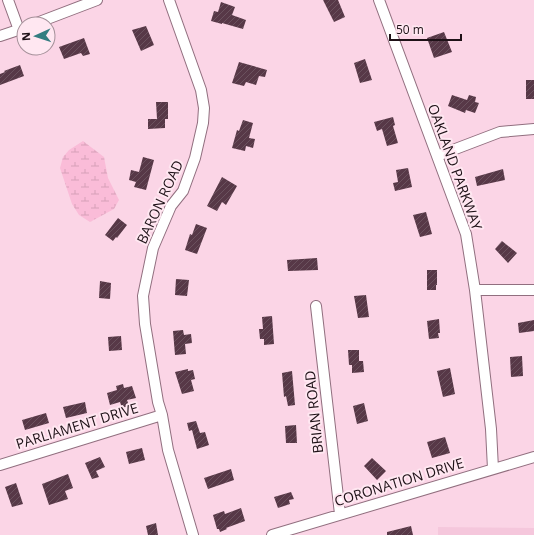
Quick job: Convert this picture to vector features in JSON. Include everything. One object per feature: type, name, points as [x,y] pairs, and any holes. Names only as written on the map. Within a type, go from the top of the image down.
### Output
[{"type":"street","points":[[8,0],[16,17]]},
{"type":"street","points":[[55,16],[96,0]]},
{"type":"street","name":"BARON ROAD","points":[[169,0],[201,90],[204,108],[203,123],[195,158],[183,191],[171,206],[156,241],[143,296],[144,320],[149,355],[168,450],[193,535]]},
{"type":"street","name":"OAKLAND PARKWAY","points":[[379,0],[466,234],[475,290],[491,429],[493,469]]},
{"type":"street","points":[[0,36],[16,31]]},
{"type":"street","points":[[437,156],[500,132],[534,129]]},
{"type":"street","points":[[475,290],[534,290]]},
{"type":"street","name":"BRIAN ROAD","points":[[316,306],[340,514]]},
{"type":"street","name":"PARLIAMENT DRIVE","points":[[0,465],[162,415]]},
{"type":"street","name":"CORONATION DRIVE","points":[[272,535],[534,457]]},
{"type":"shaded area","points":[[438,527],[534,528],[534,535],[438,535]]},
{"type":"green space","points":[[83,141],[104,157],[108,178],[119,200],[114,209],[90,222],[79,215],[72,204],[60,168],[63,157],[69,150]]},
{"type":"building","points":[[323,0],[338,0],[345,17],[334,22]]},
{"type":"building","points":[[221,2],[235,7],[232,15],[246,20],[243,29],[211,21],[214,11],[218,12]]},
{"type":"building","points":[[146,26],[154,45],[141,51],[132,30]]},
{"type":"building","points":[[444,32],[452,52],[434,58],[427,38]]},
{"type":"building","points":[[84,38],[90,54],[83,56],[81,53],[64,59],[59,47]]},
{"type":"building","points":[[365,59],[372,80],[360,83],[354,63]]},
{"type":"building","points":[[239,62],[267,70],[265,77],[259,76],[256,85],[246,82],[244,86],[232,83]]},
{"type":"building","points":[[20,65],[24,76],[0,85],[0,74]]},
{"type":"building","points":[[526,80],[534,80],[534,99],[526,99]]},
{"type":"building","points":[[452,95],[467,100],[469,95],[476,97],[475,102],[479,103],[475,113],[466,110],[465,113],[448,106]]},
{"type":"building","points":[[156,102],[168,102],[168,119],[165,119],[165,128],[148,129],[148,119],[157,119]]},
{"type":"building","points":[[393,117],[395,125],[393,126],[398,143],[387,146],[382,129],[377,131],[374,122]]},
{"type":"building","points":[[243,120],[253,123],[249,138],[255,139],[253,148],[246,146],[245,151],[232,148],[237,130],[239,131]]},
{"type":"building","points":[[143,157],[154,160],[146,190],[134,187],[136,182],[129,180],[131,170],[139,172]]},
{"type":"building","points":[[408,168],[412,187],[395,191],[393,183],[398,182],[396,170]]},
{"type":"building","points":[[503,169],[505,180],[477,186],[475,177]]},
{"type":"building","points":[[222,177],[237,186],[226,205],[222,202],[217,211],[207,206]]},
{"type":"building","points":[[426,212],[432,234],[420,237],[413,215]]},
{"type":"building","points":[[118,218],[127,225],[113,241],[105,235]]},
{"type":"building","points":[[196,224],[207,228],[197,254],[185,250],[190,234],[192,235]]},
{"type":"building","points":[[502,241],[517,253],[508,263],[495,249]]},
{"type":"building","points":[[317,258],[318,270],[288,271],[287,260]]},
{"type":"building","points":[[427,270],[437,270],[436,290],[427,290]]},
{"type":"building","points":[[176,279],[189,280],[187,296],[175,295]]},
{"type":"building","points":[[100,281],[111,283],[110,299],[99,298]]},
{"type":"building","points":[[366,295],[369,317],[358,318],[354,296]]},
{"type":"building","points":[[272,316],[274,344],[264,345],[264,339],[260,339],[259,329],[263,329],[262,317]]},
{"type":"building","points":[[439,319],[439,338],[429,339],[427,321]]},
{"type":"building","points":[[534,320],[534,331],[519,333],[518,323]]},
{"type":"building","points":[[183,330],[184,335],[191,334],[192,343],[185,344],[186,354],[175,355],[173,331]]},
{"type":"building","points":[[121,336],[122,350],[109,351],[108,337]]},
{"type":"building","points":[[348,350],[359,350],[359,361],[363,361],[364,372],[352,373],[352,365],[349,365]]},
{"type":"building","points":[[522,356],[523,376],[511,377],[510,357]]},
{"type":"building","points":[[450,368],[455,394],[443,397],[437,371]]},
{"type":"building","points":[[188,369],[188,371],[193,370],[195,379],[191,380],[194,391],[182,394],[175,372]]},
{"type":"building","points":[[292,371],[295,405],[288,406],[286,396],[284,397],[282,373]]},
{"type":"building","points":[[123,384],[124,388],[132,386],[136,398],[127,400],[129,406],[122,408],[120,402],[110,405],[107,393],[117,390],[116,386]]},
{"type":"building","points":[[85,402],[87,413],[66,418],[63,407]]},
{"type":"building","points":[[364,403],[368,421],[357,424],[353,406]]},
{"type":"building","points":[[46,413],[49,423],[25,430],[22,420]]},
{"type":"building","points":[[196,421],[200,433],[205,432],[209,445],[197,449],[192,430],[189,431],[187,423]]},
{"type":"building","points":[[296,425],[297,443],[286,443],[285,426]]},
{"type":"building","points":[[445,437],[450,453],[432,458],[427,442]]},
{"type":"building","points":[[142,448],[145,460],[129,464],[126,452]]},
{"type":"building","points":[[100,457],[105,467],[96,471],[99,477],[92,479],[85,463]]},
{"type":"building","points":[[372,458],[386,471],[377,480],[364,466]]},
{"type":"building","points":[[231,469],[234,480],[208,489],[204,478]]},
{"type":"building","points":[[68,474],[73,488],[65,491],[68,499],[49,505],[42,484]]},
{"type":"building","points":[[16,483],[23,504],[12,507],[5,487]]},
{"type":"building","points":[[291,492],[294,499],[289,500],[290,504],[278,508],[274,497]]},
{"type":"building","points":[[241,508],[245,521],[226,528],[227,529],[220,532],[219,529],[217,529],[213,515],[224,511],[225,514]]},
{"type":"building","points":[[156,523],[158,535],[148,535],[146,526]]},
{"type":"building","points":[[411,526],[413,535],[387,535],[387,532]]}]
